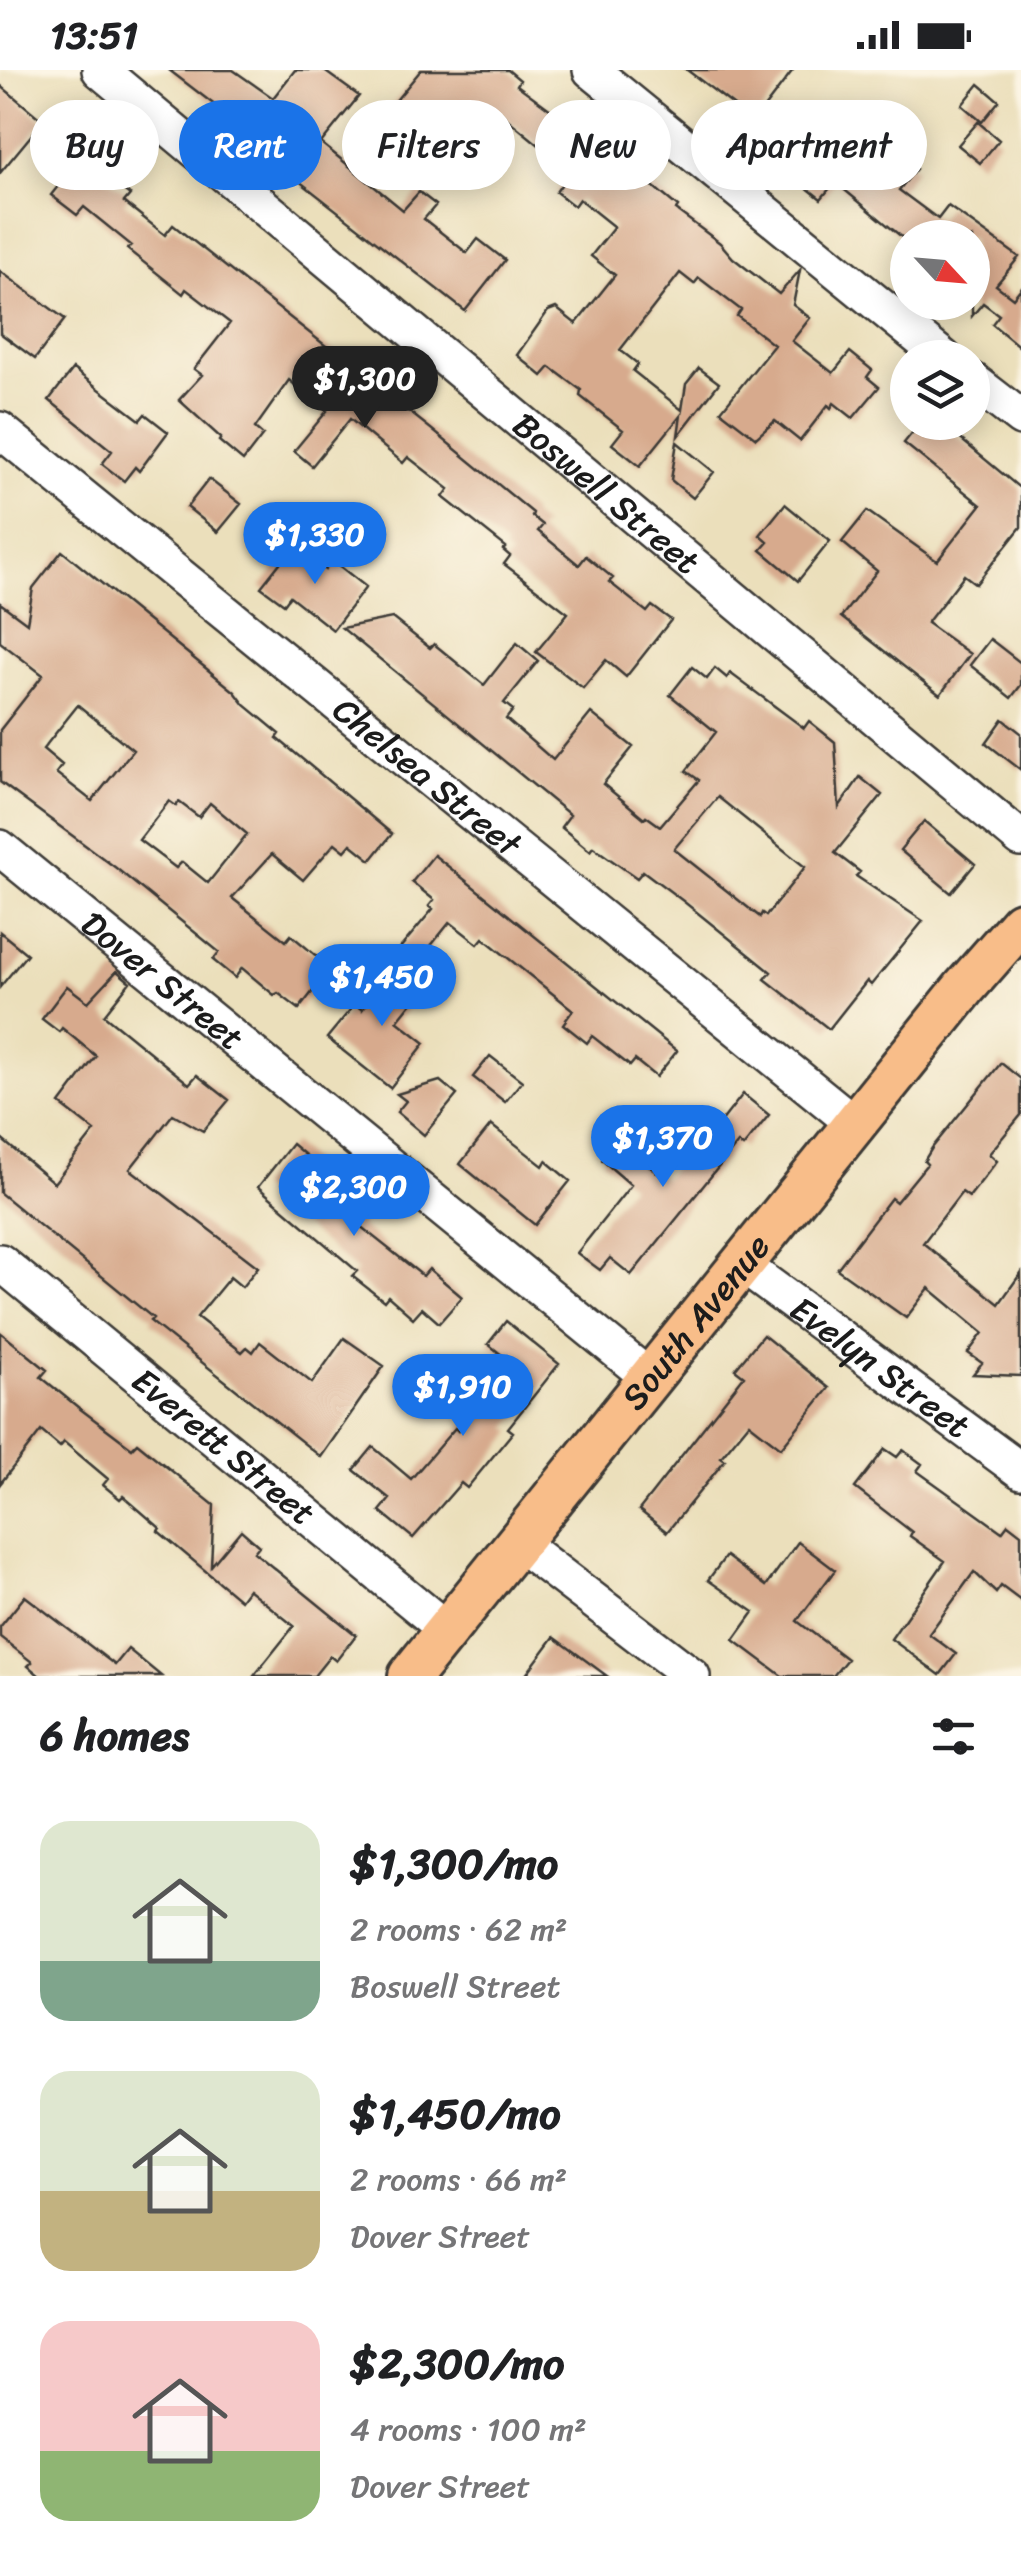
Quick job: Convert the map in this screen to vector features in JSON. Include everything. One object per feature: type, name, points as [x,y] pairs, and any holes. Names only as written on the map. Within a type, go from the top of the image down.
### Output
[{"type":"main road","name":"South Avenue","points":[[410,1676],[1021,923]]},
{"type":"street","name":"Boswell Street","points":[[100,70],[1021,839]]},
{"type":"street","points":[[592,70],[922,340]]},
{"type":"street","points":[[990,394],[1021,418]]},
{"type":"street","name":"Chelsea Street","points":[[0,430],[855,1124]]},
{"type":"street","name":"Dover Street","points":[[0,848],[650,1378]]},
{"type":"street","name":"Everett Street","points":[[0,1262],[448,1631]]},
{"type":"street","name":"Evelyn Street","points":[[742,1265],[1021,1471]]},
{"type":"street","points":[[517,1542],[692,1676]]},
{"type":"building","points":[[169,70],[233,70],[273,98],[295,70],[323,70],[359,96],[356,100],[342,100],[342,117],[322,142],[322,100],[208,100]]},
{"type":"building","points":[[421,70],[508,70],[520,80],[517,85],[537,100],[535,142],[515,125],[515,100],[396,100]]},
{"type":"building","points":[[687,70],[793,70],[770,100],[726,100]]},
{"type":"building","points":[[979,84],[999,101],[982,122],[962,105]]},
{"type":"building","points":[[0,85],[30,110],[30,137],[0,173]]},
{"type":"building","points":[[978,122],[999,140],[980,163],[958,145]]},
{"type":"building","points":[[322,144],[342,160],[342,190],[379,190],[403,210],[419,192],[436,205],[424,219],[467,253],[478,239],[505,260],[465,311],[310,190],[322,190]]},
{"type":"building","points":[[55,190],[123,190],[130,195],[124,202],[165,235],[173,225],[431,429],[533,513],[543,525],[538,531],[579,565],[586,556],[613,578],[609,582],[647,612],[652,606],[671,620],[626,677],[606,660],[583,688],[536,652],[568,613],[504,564],[510,556],[503,550],[506,547],[443,497],[449,489],[408,457],[403,463],[350,419],[312,466],[294,451],[327,411],[289,380],[255,428],[263,435],[243,461],[179,400],[202,375],[194,369],[230,323],[186,289],[183,294],[127,249],[131,245],[84,207],[77,215],[51,195]]},
{"type":"building","points":[[658,190],[678,207],[676,210],[779,294],[800,270],[793,305],[810,318],[792,341],[833,373],[850,352],[872,370],[867,377],[879,387],[853,418],[834,403],[831,408],[828,405],[800,441],[775,421],[756,438],[721,411],[774,345],[737,316],[741,310],[699,278],[694,284],[680,273],[620,350],[638,364],[633,371],[682,410],[686,384],[699,368],[719,383],[678,436],[681,415],[640,466],[612,444],[623,430],[580,396],[581,390],[550,367],[542,376],[517,355],[548,311],[556,308],[576,324],[615,275],[591,256],[614,227],[579,199],[574,206],[556,192]]},
{"type":"building","points":[[810,190],[828,190],[821,199]]},
{"type":"building","points":[[845,190],[899,190],[938,219],[948,206],[967,220],[890,220],[890,227]]},
{"type":"building","points":[[990,236],[1019,257],[996,285],[1013,298],[1021,288],[1021,348],[992,324],[999,315],[990,308]]},
{"type":"building","points":[[0,271],[65,319],[35,359],[0,333]]},
{"type":"building","points":[[73,369],[140,420],[145,414],[168,432],[139,471],[135,467],[124,481],[102,464],[112,451],[49,400]]},
{"type":"building","points":[[962,440],[1021,489],[1021,527],[976,584],[964,575],[927,623],[970,654],[940,695],[841,617],[877,571],[842,542],[867,511],[937,561],[981,505],[904,443]]},
{"type":"building","points":[[677,442],[714,472],[693,498],[671,480]]},
{"type":"building","points":[[209,479],[241,504],[218,532],[187,507]]},
{"type":"building","points":[[785,504],[830,541],[798,581],[761,550],[768,542],[760,535]]},
{"type":"building","points":[[291,549],[298,549],[325,570],[332,560],[366,587],[333,630],[290,596],[284,604],[261,587]]},
{"type":"building","points":[[62,551],[235,692],[280,734],[277,738],[392,834],[371,860],[351,844],[345,851],[335,843],[303,880],[272,854],[232,898],[286,941],[291,935],[331,968],[299,1009],[278,993],[274,995],[242,968],[235,978],[213,960],[219,952],[116,868],[0,782],[0,730],[43,675],[0,642],[0,603],[27,623],[33,588]],"holes":[[[78,705],[133,750],[92,801],[56,773],[62,765],[43,749]],[[169,801],[176,806],[179,802],[199,817],[210,803],[247,834],[208,883],[182,862],[176,868],[139,840]]]},
{"type":"building","points":[[392,618],[430,648],[434,644],[484,685],[517,643],[538,661],[504,703],[513,710],[506,719],[553,760],[591,713],[633,747],[603,784],[644,818],[660,826],[699,780],[686,771],[716,732],[670,695],[692,667],[707,679],[715,668],[727,678],[730,673],[804,728],[809,721],[835,742],[839,807],[860,777],[882,795],[835,853],[860,872],[856,876],[923,921],[829,1029],[765,979],[771,972],[643,871],[637,878],[593,847],[590,851],[561,827],[570,815],[342,628]],"holes":[[[718,797],[805,867],[766,916],[762,913],[760,917],[674,849]]]},
{"type":"building","points":[[990,639],[1021,663],[1021,685],[1011,698],[970,665]]},
{"type":"building","points":[[1003,719],[1021,733],[1021,770],[986,743]]},
{"type":"building","points":[[924,821],[975,864],[951,893],[900,850]]},
{"type":"building","points":[[434,855],[677,1051],[656,1077],[635,1060],[630,1066],[592,1036],[587,1043],[563,1024],[573,1010],[483,938],[478,944],[450,922],[413,968],[395,954],[433,909],[429,906],[434,900],[412,882]]},
{"type":"building","points":[[0,932],[27,954],[0,987]]},
{"type":"building","points":[[395,965],[425,986],[397,1021],[425,1043],[390,1088],[327,1038],[355,1004],[362,1010]]},
{"type":"building","points":[[117,971],[130,982],[104,1015],[189,1084],[197,1075],[229,1100],[203,1131],[173,1114],[130,1169],[258,1267],[242,1287],[230,1277],[197,1317],[242,1352],[247,1347],[253,1352],[260,1342],[312,1383],[344,1338],[384,1366],[321,1457],[150,1321],[153,1318],[0,1193],[0,1138],[54,1183],[95,1131],[60,1104],[96,1056],[62,1028],[59,1032],[42,1019],[67,986],[88,1002]]},
{"type":"building","points":[[490,1056],[522,1081],[505,1102],[473,1077]]},
{"type":"building","points":[[1001,1063],[1021,1079],[1021,1115],[989,1154],[997,1161],[969,1197],[962,1192],[923,1243],[999,1304],[1021,1273],[1021,1376],[973,1374],[982,1363],[968,1353],[983,1333],[929,1288],[906,1318],[837,1269],[891,1198],[896,1202],[927,1164],[924,1161],[932,1148]]},
{"type":"building","points":[[440,1081],[457,1095],[424,1135],[397,1112],[406,1101],[397,1094]]},
{"type":"building","points":[[743,1094],[769,1115],[743,1147],[738,1143],[631,1275],[610,1258],[600,1270],[577,1253],[631,1185],[602,1160],[618,1141],[664,1178],[694,1138],[703,1145]]},
{"type":"building","points":[[491,1125],[543,1166],[546,1161],[570,1181],[535,1225],[460,1164]]},
{"type":"building","points":[[292,1144],[321,1168],[313,1178],[364,1222],[360,1226],[423,1276],[429,1269],[462,1297],[439,1323],[422,1308],[413,1318],[388,1296],[384,1301],[352,1276],[357,1271],[258,1187]]},
{"type":"building","points":[[506,1321],[559,1364],[508,1428],[513,1432],[467,1488],[461,1483],[413,1538],[380,1511],[390,1499],[354,1470],[373,1447],[411,1479],[455,1428],[458,1431],[512,1363],[488,1344]]},
{"type":"building","points":[[0,1332],[47,1370],[41,1377],[79,1408],[132,1448],[137,1443],[214,1505],[211,1566],[241,1530],[259,1546],[254,1552],[356,1635],[336,1661],[330,1656],[314,1676],[254,1676],[294,1626],[248,1589],[240,1600],[123,1496],[120,1499],[103,1485],[108,1479],[64,1442],[60,1447],[41,1431],[0,1484]]},
{"type":"building","points":[[763,1335],[829,1388],[781,1448],[749,1423],[721,1457],[725,1460],[667,1532],[639,1510],[744,1376],[735,1369]]},
{"type":"building","points":[[885,1449],[897,1457],[903,1450],[922,1464],[917,1471],[1002,1532],[1008,1524],[1021,1534],[1021,1601],[1001,1586],[996,1593],[974,1572],[929,1634],[956,1654],[940,1675],[891,1639],[945,1561],[855,1488]]},
{"type":"building","points":[[798,1542],[835,1570],[797,1621],[847,1659],[833,1676],[782,1676],[734,1640],[754,1612],[708,1580],[726,1556],[766,1586]]},
{"type":"building","points":[[25,1596],[115,1665],[128,1649],[161,1676],[40,1676],[28,1666],[32,1662],[0,1637],[0,1627]]},
{"type":"building","points":[[554,1637],[607,1676],[525,1676]]}]
